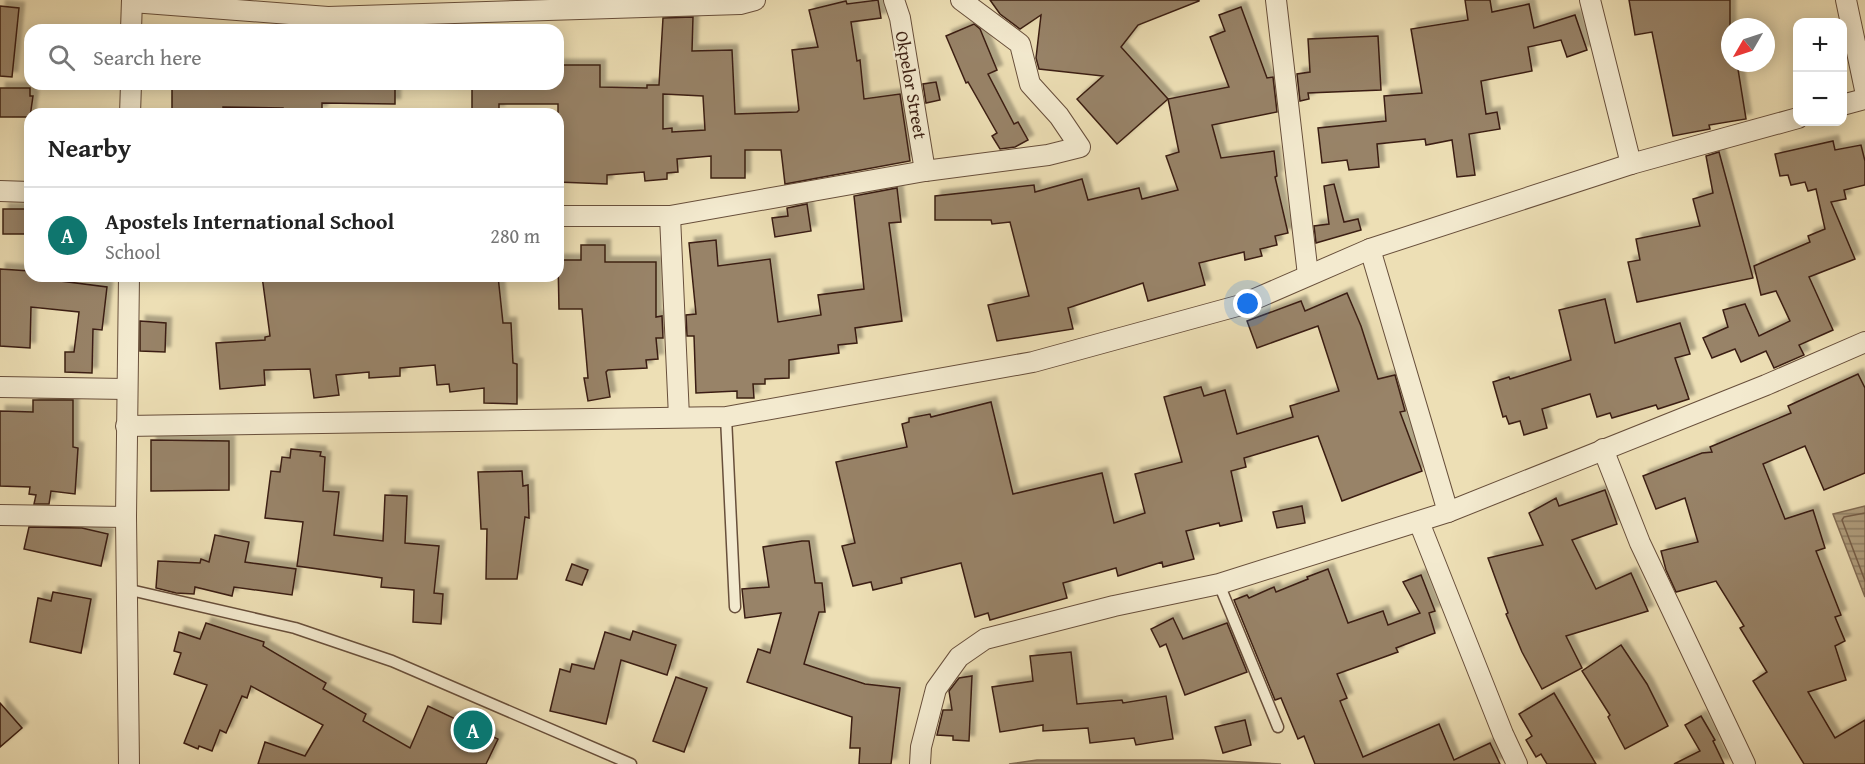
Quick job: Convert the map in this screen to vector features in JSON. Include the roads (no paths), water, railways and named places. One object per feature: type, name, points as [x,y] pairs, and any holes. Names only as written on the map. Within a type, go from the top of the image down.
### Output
[{"type":"street","points":[[131,24],[132,1],[328,17],[740,4],[755,0]]},
{"type":"street","name":"Okpelor Street","points":[[894,0],[900,18],[925,171]]},
{"type":"street","points":[[564,216],[670,216],[925,171],[1048,155],[1080,147],[1059,116],[1030,84],[1020,44],[962,0]]},
{"type":"street","points":[[1276,0],[1308,275]]},
{"type":"street","points":[[1590,0],[1631,164]]},
{"type":"street","points":[[1846,0],[1865,90]]},
{"type":"street","points":[[130,108],[131,90]]},
{"type":"street","points":[[1847,104],[1865,99]]},
{"type":"street","points":[[126,426],[726,417],[1033,362],[1241,305],[1370,249],[1631,164],[1793,119]]},
{"type":"street","points":[[0,191],[24,192]]},
{"type":"street","points":[[670,216],[679,417]]},
{"type":"street","points":[[1370,249],[1448,512]]},
{"type":"street","points":[[129,282],[126,389],[126,589],[129,764]]},
{"type":"street","points":[[920,764],[921,747],[936,689],[959,657],[985,639],[1114,606],[1219,584],[1419,522],[1767,385],[1865,342]]},
{"type":"street","points":[[0,387],[126,389]]},
{"type":"street","points":[[1603,449],[1640,543],[1745,764]]},
{"type":"street","points":[[0,515],[126,517]]},
{"type":"street","points":[[1419,522],[1517,764]]},
{"type":"lane","points":[[726,417],[735,608]]},
{"type":"lane","points":[[1219,584],[1278,727]]},
{"type":"lane","points":[[126,589],[295,628],[392,661],[631,764]]},
{"type":"water","points":[[1865,506],[1865,597],[1833,514]]},
{"type":"water","points":[[1037,760],[1203,760],[1281,764],[1009,764]]},
{"type":"place","name":"Apostels International School","points":[[473,730]]}]
